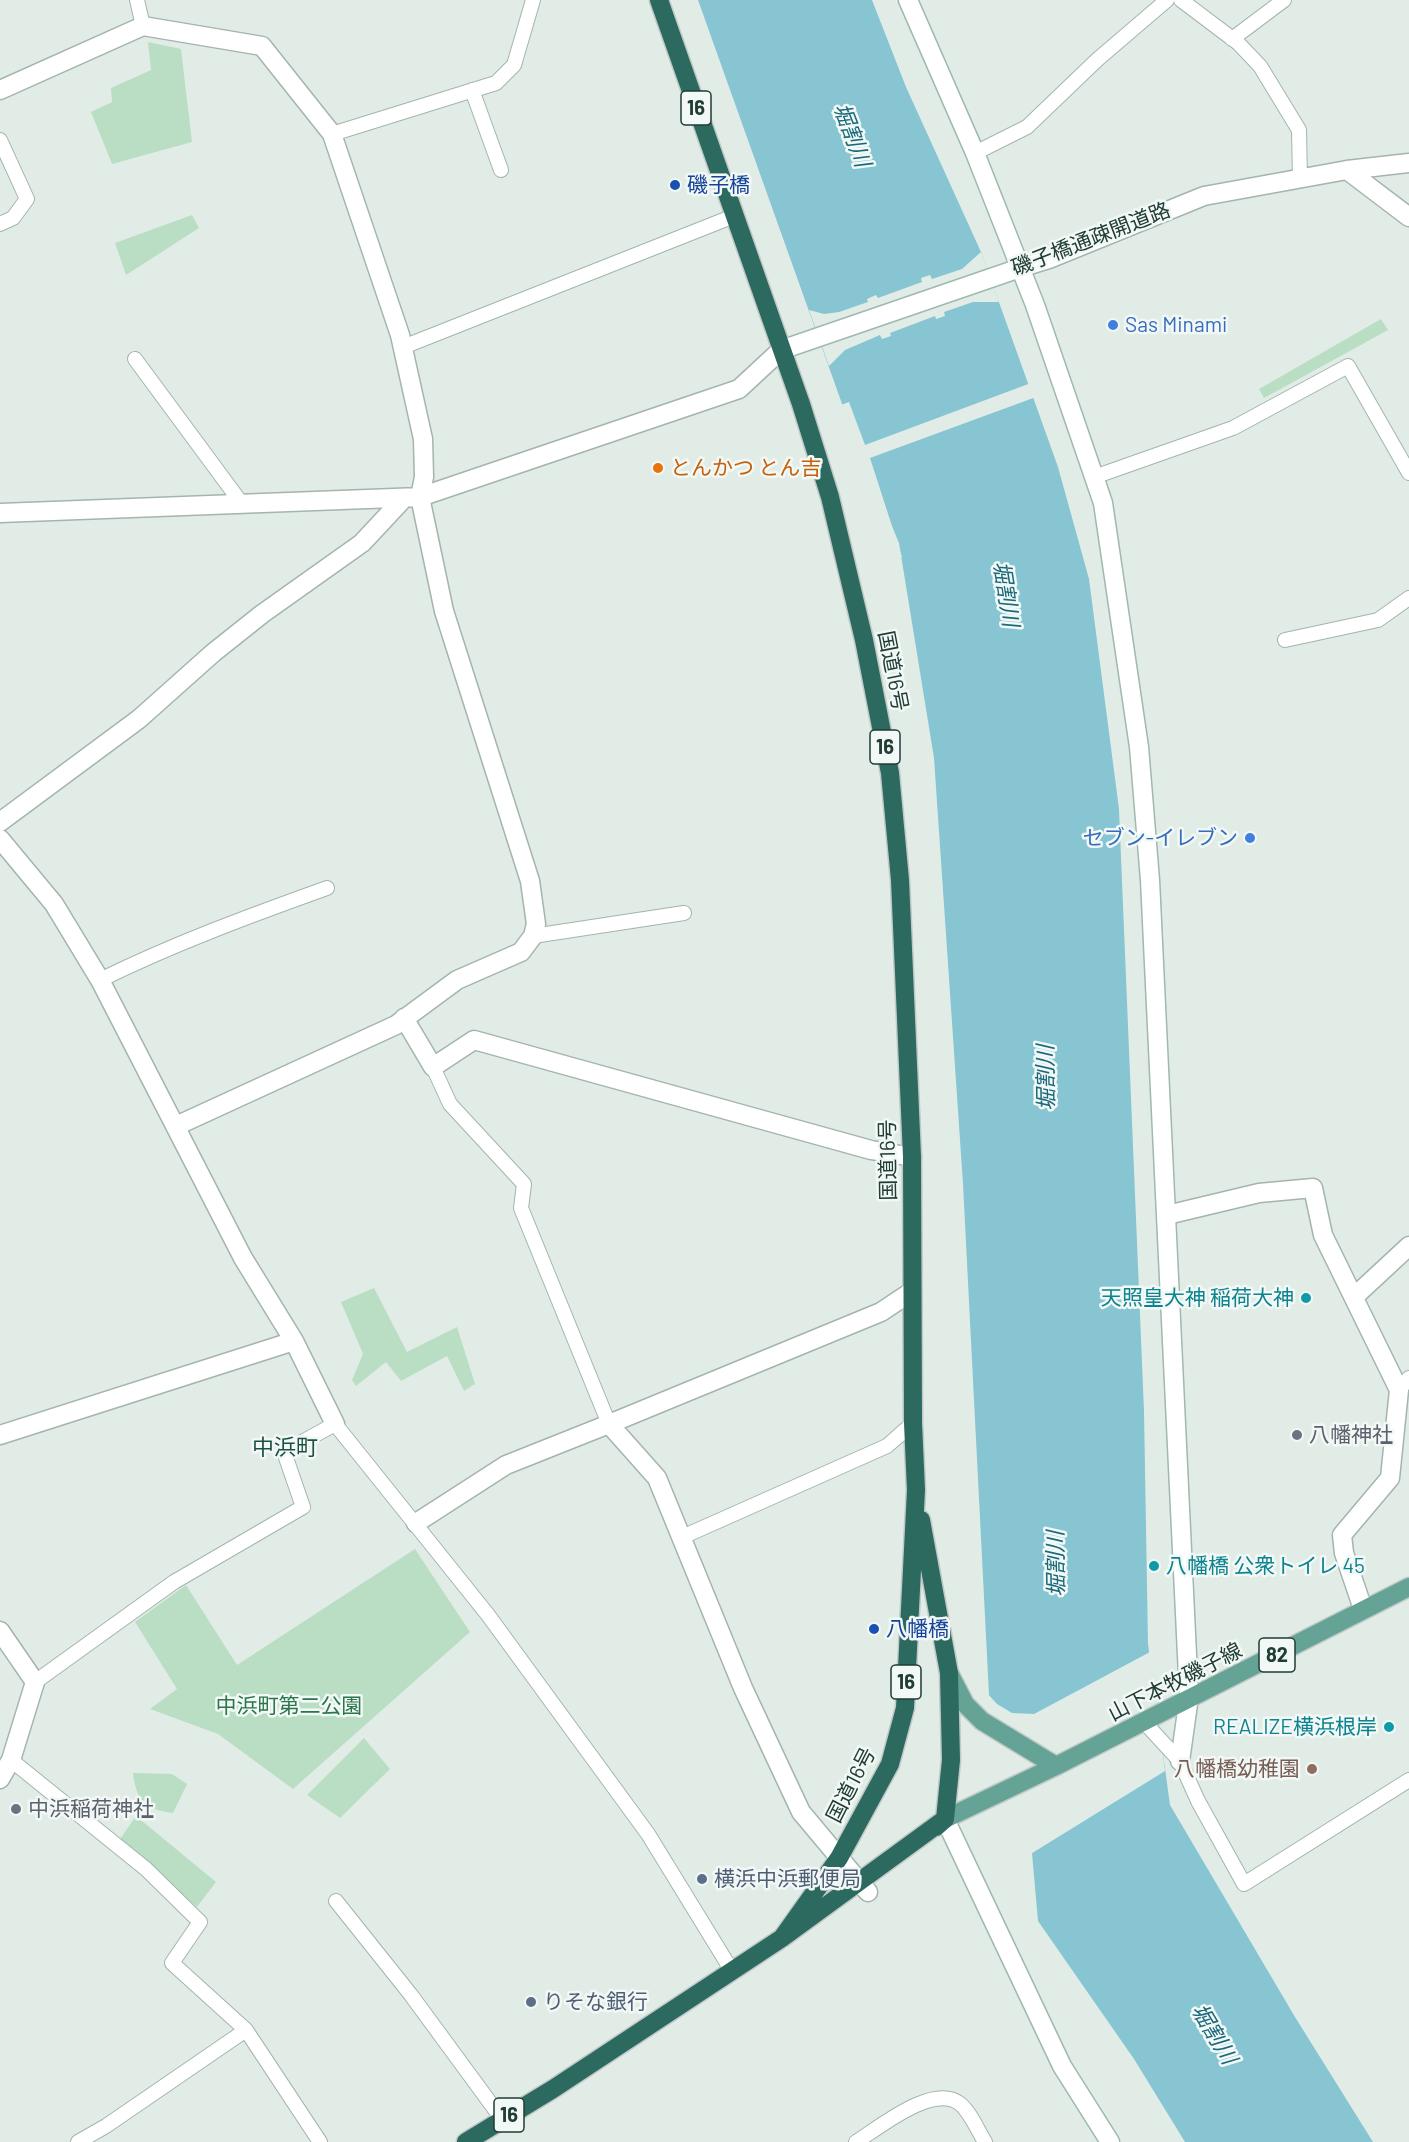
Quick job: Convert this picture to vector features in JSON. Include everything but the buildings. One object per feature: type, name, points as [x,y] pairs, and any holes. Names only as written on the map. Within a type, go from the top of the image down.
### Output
[{"type":"highway","name":"国道16号","points":[[659,0],[814,444],[830,497],[864,640],[890,773],[900,880],[912,1157],[911,1292],[916,1490],[905,1708],[890,1764],[839,1858],[782,1938]]},
{"type":"highway","name":"国道16号","points":[[466,2142],[553,2089],[863,1887],[945,1819],[951,1760],[949,1673],[916,1490]]},
{"type":"main road","name":"山下本牧磯子線","points":[[945,1819],[1056,1767],[1189,1697],[1258,1665],[1409,1587]]},
{"type":"main road","points":[[949,1673],[965,1704],[982,1721],[1056,1767]]},
{"type":"street","points":[[908,0],[975,153],[1035,305],[1103,503],[1138,747],[1150,880],[1189,1697],[1180,1761]]},
{"type":"street","points":[[0,90],[143,26],[262,46],[332,134],[403,347],[423,439],[424,477],[412,497],[362,543],[262,614],[213,653],[139,718],[0,822]]},
{"type":"street","name":"磯子橋通疎開道路","points":[[781,350],[820,339],[990,277],[1049,259],[1203,196],[1347,170],[1409,163]]},
{"type":"street","points":[[1347,170],[1409,217]]},
{"type":"street","points":[[0,513],[412,497],[739,389],[781,350]]},
{"type":"street","points":[[176,1126],[396,1025],[457,980],[521,952],[533,936],[536,924],[530,881],[444,611],[412,497]]},
{"type":"street","points":[[0,839],[54,904],[100,980],[243,1258],[294,1341],[334,1424]]},
{"type":"street","points":[[404,1018],[433,1067],[474,1040],[871,1150],[912,1157]]},
{"type":"street","points":[[1167,1215],[1259,1192],[1313,1188],[1323,1235],[1354,1297],[1404,1384],[1390,1478],[1342,1535],[1344,1553],[1363,1610]]},
{"type":"street","points":[[1354,1297],[1409,1246]]},
{"type":"street","points":[[416,1523],[506,1465],[881,1312],[911,1292]]},
{"type":"street","points":[[0,1435],[294,1341]]},
{"type":"street","points":[[609,1424],[657,1478],[743,1688],[801,1812],[863,1887]]},
{"type":"street","points":[[0,1631],[35,1682],[11,1760],[0,1779]]},
{"type":"street","points":[[945,1819],[1062,2066],[1110,2142]]},
{"type":"lane","points":[[137,0],[143,26]]},
{"type":"lane","points":[[332,134],[496,83],[514,65],[533,0]]},
{"type":"lane","points":[[975,153],[1027,128],[1098,59],[1167,0]]},
{"type":"lane","points":[[1181,0],[1232,39],[1260,66],[1299,130],[1300,178]]},
{"type":"lane","points":[[1232,39],[1284,0]]},
{"type":"lane","points":[[472,90],[501,170]]},
{"type":"lane","points":[[0,140],[27,199],[14,218],[0,224]]},
{"type":"lane","points":[[403,347],[734,216]]},
{"type":"lane","points":[[135,359],[242,504]]},
{"type":"lane","points":[[1094,477],[1233,428],[1348,366],[1409,473]]},
{"type":"lane","points":[[1285,640],[1378,620],[1409,598]]},
{"type":"lane","points":[[100,980],[148,956],[212,930],[327,888]]},
{"type":"lane","points":[[533,936],[684,913]]},
{"type":"lane","points":[[433,1067],[450,1104],[524,1184],[521,1208],[609,1424]]},
{"type":"lane","points":[[680,1538],[887,1446],[913,1423]]},
{"type":"lane","points":[[35,1682],[174,1582],[303,1507],[284,1452],[334,1424],[416,1523],[495,1625],[648,1834],[732,1971]]},
{"type":"lane","points":[[1151,1718],[1161,1741],[1180,1761],[1198,1801],[1244,1884],[1409,1780]]},
{"type":"lane","points":[[11,1760],[146,1869],[200,1922],[172,1964],[246,2030],[320,2142]]},
{"type":"lane","points":[[336,1901],[411,1995],[502,2119]]},
{"type":"lane","points":[[78,2142],[106,2126],[246,2030]]},
{"type":"lane","points":[[856,2142],[921,2102],[940,2096],[960,2103],[985,2142]]},
{"type":"green space","points":[[148,42],[181,49],[192,142],[112,164],[91,112],[112,102],[111,88],[151,70]]},
{"type":"green space","points":[[192,215],[199,228],[126,275],[115,243]]},
{"type":"green space","points":[[1381,319],[1388,330],[1264,398],[1259,389]]},
{"type":"green space","points":[[374,1288],[407,1352],[457,1327],[475,1384],[464,1391],[447,1356],[401,1381],[386,1362],[356,1386],[352,1380],[363,1354],[341,1302]]},
{"type":"green space","name":"中浜町第二公園","points":[[415,1549],[470,1632],[293,1789],[218,1734],[150,1709],[177,1689],[135,1622],[186,1585],[237,1665]]},
{"type":"green space","points":[[364,1738],[390,1769],[340,1818],[307,1795]]},
{"type":"green space","points":[[133,1773],[172,1774],[187,1784],[173,1813],[155,1809],[144,1802],[137,1791]]},
{"type":"green space","points":[[136,1816],[216,1882],[197,1907],[120,1839]]},
{"type":"water","name":"堀割川","points":[[698,0],[872,0],[906,87],[981,252],[1058,467],[1089,579],[1119,809],[1144,1411],[1148,1644],[1170,1805],[1295,2017],[1373,2142],[1185,2142],[1134,2059],[1038,1921],[1032,1853],[989,1695],[963,1184],[934,758],[899,543],[851,429]]},
{"type":"pier","points":[[981,252],[999,302],[973,302],[944,312],[945,316],[936,319],[935,316],[890,333],[891,336],[882,339],[880,335],[845,350],[829,366],[809,310],[824,314],[839,312],[868,302],[867,299],[876,295],[878,298],[922,282],[921,278],[930,275],[932,279],[962,269]]},
{"type":"pier","points":[[1031,383],[1036,397],[870,458],[902,557],[898,558],[896,544],[841,405],[849,402],[865,445]]},
{"type":"pier","name":"八幡橋","points":[[1150,1652],[1165,1771],[1029,1855],[986,1692],[997,1704],[1012,1713],[1034,1714]]},
{"type":"place","name":"磯子橋","points":[[675,185]]},
{"type":"place","name":"Sas Minami","points":[[1113,325]]},
{"type":"place","name":"とんかつ とん吉","points":[[658,468]]},
{"type":"place","name":"セブン-イレブン","points":[[1250,838]]},
{"type":"place","name":"天照皇大神 稲荷大神","points":[[1306,1298]]},
{"type":"place","name":"八幡神社","points":[[1297,1435]]},
{"type":"place","name":"八幡橋 公衆トイレ 45","points":[[1154,1566]]},
{"type":"place","name":"八幡橋","points":[[874,1629]]},
{"type":"place","name":"REALIZE横浜根岸","points":[[1389,1727]]},
{"type":"place","name":"八幡橋幼稚園","points":[[1312,1769]]},
{"type":"place","name":"中浜稲荷神社","points":[[16,1809]]},
{"type":"place","name":"横浜中浜郵便局","points":[[702,1879]]},
{"type":"place","name":"りそな銀行","points":[[531,2002]]},
{"type":"district","name":"中浜町","points":[[285,1448]]}]
